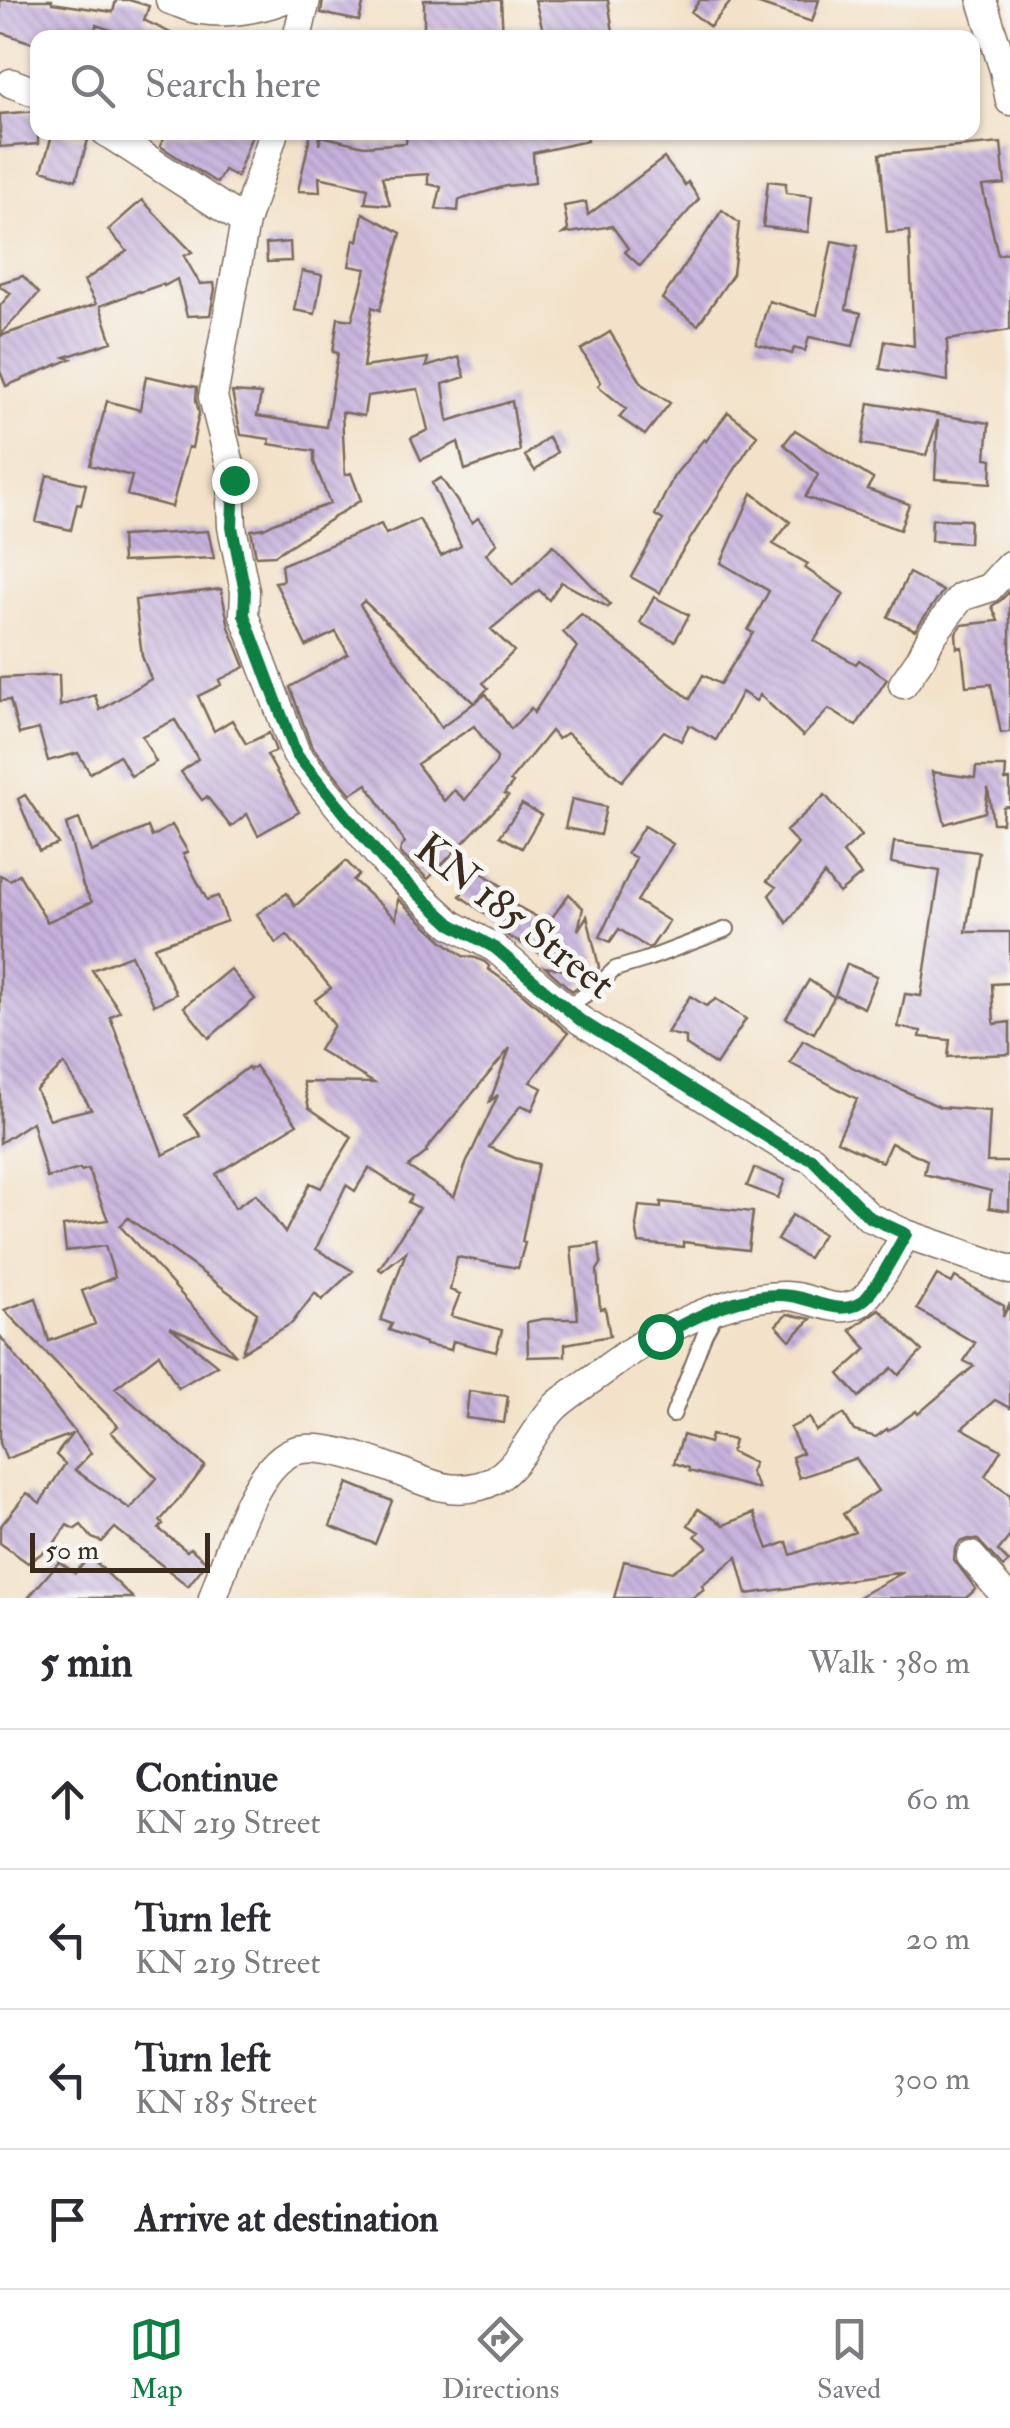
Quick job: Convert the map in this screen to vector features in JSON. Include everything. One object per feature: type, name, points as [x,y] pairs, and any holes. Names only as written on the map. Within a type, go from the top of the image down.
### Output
[{"type":"street","points":[[170,0],[199,10],[231,11],[282,0]]},
{"type":"street","points":[[300,30],[306,0]]},
{"type":"street","points":[[982,0],[1010,101]]},
{"type":"street","points":[[10,83],[30,90]]},
{"type":"street","points":[[118,140],[245,222]]},
{"type":"street","name":"KN 185 Street","points":[[271,140],[245,222],[212,396],[234,480],[232,527],[245,591],[244,615],[296,754],[387,865],[451,924],[495,948],[580,1020],[788,1150],[812,1159],[869,1217],[1010,1270]]},
{"type":"street","points":[[902,684],[961,597],[989,588],[1010,566]]},
{"type":"street","points":[[213,1598],[257,1487],[270,1467],[294,1450],[353,1456],[445,1488],[482,1486],[504,1473],[555,1407],[628,1352],[702,1314],[748,1298],[790,1296],[828,1307],[846,1307],[863,1301],[906,1234]]},
{"type":"street","points":[[971,1556],[1007,1598]]},
{"type":"lane","points":[[580,1020],[570,1010],[615,969],[727,929]]},
{"type":"lane","points":[[673,1414],[718,1308]]},
{"type":"building","points":[[0,0],[52,0],[113,12],[116,0],[129,0],[149,6],[144,20],[165,30],[110,30],[96,25],[95,30],[30,30],[30,42],[0,32]]},
{"type":"building","points":[[323,0],[364,0],[359,21],[321,13]]},
{"type":"building","points":[[424,0],[501,0],[503,30],[424,29]]},
{"type":"building","points":[[535,0],[608,0],[613,30],[543,30]]},
{"type":"building","points":[[700,0],[732,0],[710,27],[691,12]]},
{"type":"building","points":[[756,0],[819,0],[812,22]]},
{"type":"building","points":[[30,112],[30,140],[38,140],[38,144],[0,147],[0,114]]},
{"type":"building","points":[[51,140],[88,140],[76,180],[42,170]]},
{"type":"building","points":[[163,140],[250,140],[237,177],[224,170],[217,183],[160,146]]},
{"type":"building","points":[[309,140],[319,140],[319,145],[320,140],[338,140],[364,146],[406,140],[587,140],[533,153],[535,183],[506,186],[459,200],[458,211],[436,209],[441,187],[428,184],[428,174],[382,177],[390,205],[365,203],[368,188],[319,177],[320,192],[298,191]]},
{"type":"building","points":[[1001,143],[1005,184],[982,186],[998,255],[1010,252],[1010,330],[947,340],[948,381],[880,369],[885,341],[914,346],[909,231],[887,233],[880,154]]},
{"type":"building","points":[[664,158],[699,199],[640,266],[625,252],[628,248],[612,226],[563,234],[568,230],[564,206],[586,202],[588,215]]},
{"type":"building","points":[[768,181],[786,183],[786,193],[812,196],[808,232],[763,227]]},
{"type":"building","points":[[142,200],[192,252],[184,256],[200,284],[214,283],[210,315],[187,316],[177,279],[139,291],[100,306],[112,342],[65,357],[71,359],[6,386],[0,371],[0,336],[96,304],[84,281],[127,251],[108,230]]},
{"type":"building","points":[[722,210],[739,223],[733,274],[698,325],[662,299]]},
{"type":"building","points":[[363,213],[401,233],[380,310],[372,307],[363,367],[428,358],[426,367],[459,357],[465,377],[443,384],[448,421],[512,401],[520,451],[465,470],[458,442],[421,460],[411,438],[428,430],[418,389],[367,396],[364,416],[342,412],[345,475],[351,473],[361,500],[275,555],[256,556],[251,530],[330,504],[314,462],[314,451],[241,435],[232,392],[261,394],[257,416],[326,427],[338,353],[333,352],[338,318],[352,320],[366,269],[349,266]]},
{"type":"building","points":[[832,241],[858,246],[846,309],[861,313],[853,346],[809,337],[805,351],[794,348],[792,354],[756,344],[769,301],[817,315]]},
{"type":"building","points":[[290,242],[291,261],[267,262],[266,244]]},
{"type":"building","points":[[302,271],[322,275],[315,314],[294,310]]},
{"type":"building","points":[[23,276],[39,293],[0,335],[0,306],[11,293],[0,283]]},
{"type":"building","points":[[610,332],[643,385],[670,403],[645,435],[619,417],[626,409],[598,386],[601,382],[581,350]]},
{"type":"building","points":[[146,376],[197,387],[199,413],[192,448],[188,447],[172,507],[127,495],[132,476],[90,465],[107,401],[140,410]]},
{"type":"building","points":[[869,403],[989,423],[986,458],[992,459],[991,483],[935,479],[938,420],[926,455],[862,444]]},
{"type":"building","points":[[728,412],[757,435],[676,561],[660,593],[631,577],[663,520],[655,515],[674,476]]},
{"type":"building","points":[[795,430],[873,479],[867,489],[909,504],[900,530],[805,497],[818,475],[784,444]]},
{"type":"building","points":[[548,437],[557,452],[535,471],[525,456]]},
{"type":"building","points":[[47,475],[86,484],[71,530],[36,522]]},
{"type":"building","points":[[441,478],[472,523],[478,518],[497,543],[486,554],[513,585],[553,545],[610,604],[608,607],[561,582],[549,600],[539,590],[491,629],[514,651],[483,683],[488,688],[474,703],[486,694],[511,729],[531,708],[534,713],[577,647],[563,632],[581,614],[690,699],[703,675],[720,684],[753,633],[748,630],[769,591],[721,563],[752,493],[790,522],[773,544],[808,564],[805,568],[844,594],[814,641],[856,664],[859,660],[887,679],[856,726],[829,709],[803,736],[760,695],[756,701],[742,692],[716,740],[689,725],[681,741],[664,731],[622,781],[567,733],[558,739],[551,731],[510,781],[513,783],[504,794],[508,796],[428,879],[400,853],[405,843],[367,784],[351,794],[311,745],[290,687],[348,654],[336,632],[306,646],[275,582],[283,581],[281,565],[381,524],[386,534],[419,519],[441,556],[461,546],[432,483]],"holes":[[[364,601],[474,703],[441,728],[360,605]],[[474,726],[497,758],[496,763],[465,800],[454,790],[444,801],[417,764]]]},
{"type":"building","points":[[932,519],[970,520],[969,543],[931,541]]},
{"type":"building","points":[[208,531],[214,558],[122,562],[121,536]]},
{"type":"building","points":[[909,573],[943,591],[915,630],[888,617]]},
{"type":"building","points":[[221,589],[229,627],[245,667],[198,696],[214,731],[232,720],[246,744],[269,733],[276,751],[267,755],[299,812],[258,835],[247,814],[231,827],[207,797],[202,800],[181,772],[198,759],[175,720],[142,736],[156,762],[131,776],[119,755],[90,773],[78,753],[48,761],[39,729],[19,734],[10,700],[0,701],[0,678],[59,675],[60,706],[95,695],[100,710],[151,679],[142,656],[135,600]]},
{"type":"building","points":[[1010,591],[1010,732],[1001,733],[991,684],[966,686],[962,647],[957,648],[956,633],[962,625],[998,621],[992,606]]},
{"type":"building","points":[[654,597],[689,615],[675,641],[640,623]]},
{"type":"building","points":[[976,767],[1006,767],[1010,805],[1003,807],[1002,823],[993,823],[988,788],[985,812],[945,824],[932,772],[975,778]]},
{"type":"building","points":[[25,795],[58,844],[39,851],[18,799]]},
{"type":"building","points":[[825,795],[861,836],[843,853],[861,875],[839,893],[824,874],[787,923],[769,895],[776,887],[767,881],[798,844],[786,831]]},
{"type":"building","points":[[572,799],[606,807],[600,835],[565,828]]},
{"type":"building","points":[[522,804],[541,815],[522,848],[500,836]]},
{"type":"building","points":[[79,819],[91,852],[148,827],[152,837],[172,825],[188,852],[183,854],[207,900],[218,896],[227,921],[154,947],[176,994],[154,1005],[131,955],[92,970],[120,1011],[110,1017],[163,1155],[201,1136],[185,1115],[248,1067],[250,1070],[255,1066],[297,1124],[216,1174],[235,1208],[256,1194],[285,1233],[310,1183],[321,1188],[352,1137],[309,1108],[303,1082],[374,1083],[319,1050],[334,1025],[315,1000],[331,988],[287,935],[276,944],[257,914],[287,893],[295,906],[346,861],[359,875],[353,880],[396,919],[398,899],[442,940],[463,956],[485,962],[488,969],[568,1033],[530,1082],[542,1088],[532,1110],[521,1105],[489,1147],[538,1164],[518,1268],[457,1257],[450,1290],[460,1294],[451,1316],[502,1330],[496,1352],[453,1341],[451,1350],[425,1345],[389,1330],[392,1324],[381,1320],[406,1252],[382,1271],[379,1269],[419,1208],[408,1202],[412,1196],[369,1168],[355,1191],[346,1185],[316,1249],[353,1271],[322,1300],[315,1293],[292,1323],[242,1352],[257,1313],[128,1218],[120,1226],[236,1355],[170,1327],[217,1365],[178,1388],[159,1354],[115,1388],[205,1466],[160,1521],[163,1524],[159,1529],[207,1562],[188,1586],[115,1528],[102,1542],[92,1538],[81,1525],[75,1529],[67,1525],[53,1545],[28,1563],[0,1543],[0,1527],[27,1493],[40,1503],[65,1464],[56,1455],[72,1434],[6,1459],[0,1443],[0,1336],[91,1453],[75,1470],[130,1509],[157,1478],[111,1432],[118,1426],[4,1310],[36,1298],[49,1341],[95,1324],[82,1291],[115,1277],[105,1246],[66,1251],[63,1226],[108,1220],[88,1169],[47,1178],[32,1122],[0,1143],[0,875],[10,880],[19,874],[47,922],[92,902],[83,886],[66,824]],"holes":[[[510,1048],[490,1101],[498,1095],[454,1197],[408,1167],[427,1152]],[[64,1064],[91,1109],[49,1119],[36,1090]]]},
{"type":"building","points":[[644,826],[673,844],[637,901],[669,921],[648,948],[619,929],[610,942],[600,937],[636,858],[627,853]]},
{"type":"building","points":[[894,842],[979,852],[966,932],[1010,932],[1010,983],[992,984],[994,1024],[1010,1022],[1010,1054],[948,1057],[950,1040],[920,1037],[921,1031],[898,1027],[905,994],[921,996],[940,871],[891,863]]},
{"type":"building","points":[[477,870],[511,892],[506,900],[548,923],[569,894],[583,908],[578,930],[587,916],[599,967],[596,973],[572,991],[545,967],[572,971],[508,936],[501,931],[503,926],[460,896]]},
{"type":"building","points":[[847,964],[877,976],[864,1008],[835,995]]},
{"type":"building","points":[[230,969],[255,999],[209,1038],[184,1007]]},
{"type":"building","points":[[809,980],[834,997],[814,1033],[786,1018]]},
{"type":"building","points":[[690,996],[706,1006],[716,999],[746,1019],[716,1065],[686,1045],[686,1037],[667,1033]]},
{"type":"building","points":[[803,1040],[940,1107],[990,1111],[987,1162],[1010,1162],[1009,1211],[989,1208],[991,1191],[924,1174],[927,1160],[891,1143],[882,1162],[837,1141],[857,1099],[790,1063]]},
{"type":"building","points":[[754,1168],[785,1180],[778,1198],[747,1186]]},
{"type":"building","points":[[661,1202],[753,1212],[748,1250],[683,1242],[683,1247],[639,1243],[639,1206],[661,1208]]},
{"type":"building","points":[[792,1215],[823,1234],[808,1258],[777,1240]]},
{"type":"building","points":[[599,1244],[600,1309],[605,1308],[610,1336],[565,1344],[565,1356],[528,1357],[527,1322],[578,1319],[571,1247]]},
{"type":"building","points":[[937,1275],[952,1283],[955,1277],[1004,1306],[1003,1317],[1010,1303],[1010,1408],[995,1400],[962,1428],[1001,1450],[985,1476],[1010,1495],[1010,1536],[998,1551],[1009,1562],[1003,1567],[978,1540],[960,1542],[954,1560],[976,1589],[966,1598],[856,1598],[904,1572],[747,1594],[737,1557],[692,1598],[614,1598],[624,1561],[672,1572],[708,1547],[695,1536],[699,1532],[688,1525],[698,1509],[724,1525],[754,1513],[768,1549],[787,1542],[791,1555],[855,1532],[843,1514],[878,1491],[856,1458],[799,1478],[792,1457],[802,1453],[790,1428],[810,1418],[816,1431],[844,1414],[854,1431],[876,1437],[916,1411],[918,1414],[974,1366],[964,1361],[975,1343],[917,1309]]},
{"type":"building","points":[[879,1309],[922,1351],[899,1375],[892,1368],[859,1397],[839,1374],[867,1349],[850,1330]]},
{"type":"building","points":[[787,1314],[811,1319],[790,1340],[776,1325]]},
{"type":"building","points":[[469,1391],[508,1396],[504,1423],[466,1418]]},
{"type":"building","points":[[683,1435],[709,1443],[711,1435],[734,1440],[731,1452],[754,1463],[750,1472],[759,1489],[689,1471],[674,1463]]},
{"type":"building","points":[[348,1483],[392,1501],[375,1544],[330,1526]]},
{"type":"building","points":[[90,1557],[133,1598],[28,1598],[59,1562],[75,1573]]},
{"type":"route","points":[[234,480],[232,527],[245,591],[244,615],[296,754],[387,865],[451,924],[495,948],[580,1020],[788,1150],[812,1159],[869,1217],[906,1234],[863,1301],[846,1307],[828,1307],[790,1296],[748,1298],[702,1314],[660,1336]]}]
